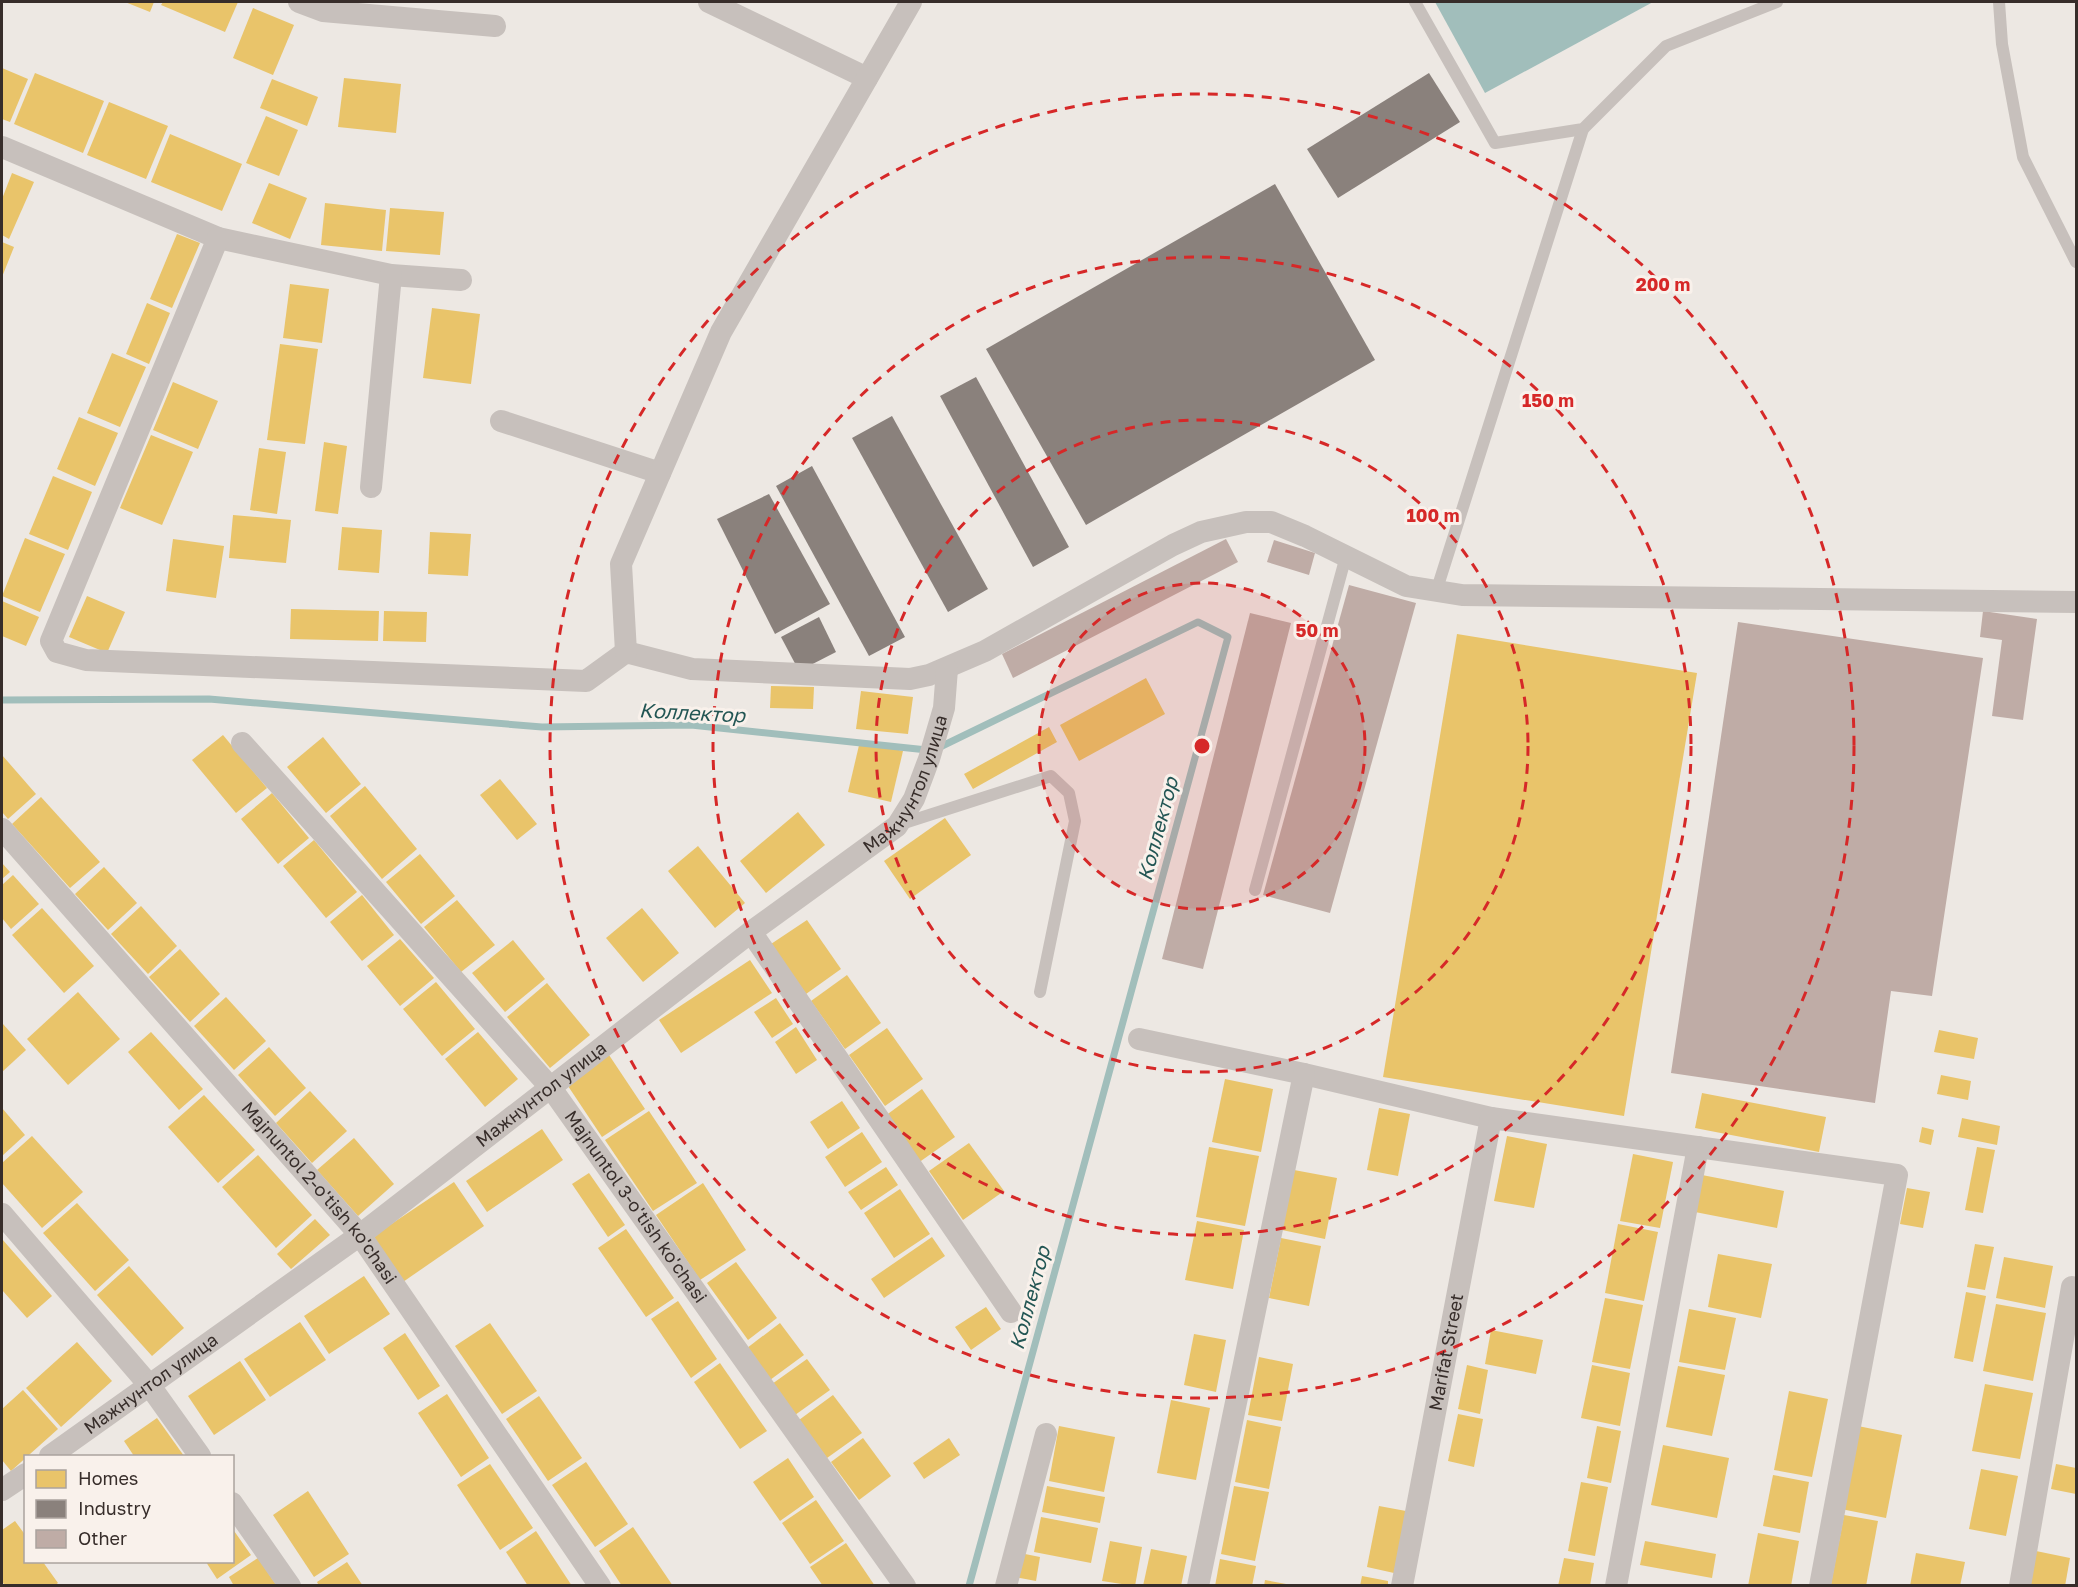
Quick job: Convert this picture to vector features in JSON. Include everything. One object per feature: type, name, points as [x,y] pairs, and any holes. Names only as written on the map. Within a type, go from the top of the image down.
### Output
[{"type":"street","points":[[299,2],[323,11],[495,26]]},
{"type":"street","points":[[709,2],[867,78]]},
{"type":"street","points":[[626,652],[621,564],[721,332],[910,2]]},
{"type":"street","points":[[2,147],[218,238],[391,275],[461,280]]},
{"type":"street","points":[[218,238],[51,641],[57,652],[87,660],[586,681],[626,652]]},
{"type":"street","points":[[371,487],[391,275]]},
{"type":"street","points":[[501,421],[660,473]]},
{"type":"street","points":[[626,652],[692,669],[909,679],[947,669],[1173,545],[1221,526],[1271,522],[1406,586],[1462,595],[2076,602]]},
{"type":"street","name":"Мажнунтол улица","points":[[51,1455],[360,1235],[751,932],[897,825],[914,799],[931,750],[944,708],[947,669]]},
{"type":"street","name":"Majnuntol 3-o'tish ko'chasi","points":[[242,743],[551,1089],[905,1586]]},
{"type":"street","name":"Majnuntol 2-o'tish ko'chasi","points":[[2,829],[360,1235],[600,1586]]},
{"type":"street","points":[[751,932],[1011,1312]]},
{"type":"street","points":[[1138,1039],[1304,1074],[1491,1118],[1897,1175],[1820,1586]]},
{"type":"street","points":[[1198,1586],[1304,1074]]},
{"type":"street","name":"Marifat Street","points":[[1402,1586],[1491,1118]]},
{"type":"street","points":[[1616,1586],[1698,1146]]},
{"type":"street","points":[[2,1214],[150,1386],[199,1455]]},
{"type":"street","points":[[2020,1586],[2072,1287]]},
{"type":"street","points":[[1006,1586],[1046,1434]]},
{"type":"street","points":[[2,1490],[24,1475]]},
{"type":"street","points":[[234,1506],[290,1586]]},
{"type":"lane","points":[[1415,2],[1495,142],[1583,129]]},
{"type":"lane","points":[[1436,592],[1583,129],[1666,46],[1777,2]]},
{"type":"lane","points":[[1999,2],[2002,44],[2023,157],[2076,262]]},
{"type":"lane","points":[[1255,890],[1346,556]]},
{"type":"lane","points":[[897,825],[1051,776],[1069,792],[1075,821],[1040,992]]},
{"type":"water","points":[[1435,2],[1653,2],[1485,93]]},
{"type":"building: Homes","points":[[125,2],[154,2],[150,12]]},
{"type":"building: Homes","points":[[163,2],[238,2],[225,32],[161,5]]},
{"type":"building: Homes","points":[[253,8],[294,25],[273,75],[233,58]]},
{"type":"building: Homes","points":[[2,68],[28,79],[10,122],[2,119]]},
{"type":"building: Homes","points":[[35,73],[104,101],[83,153],[14,124]]},
{"type":"building: Homes","points":[[344,78],[401,84],[396,133],[338,127]]},
{"type":"building: Homes","points":[[272,79],[318,97],[307,126],[260,108]]},
{"type":"building: Homes","points":[[109,102],[168,126],[146,179],[87,155]]},
{"type":"building: Homes","points":[[266,116],[298,130],[279,176],[246,163]]},
{"type":"building: Homes","points":[[170,134],[242,164],[222,211],[151,182]]},
{"type":"building: Homes","points":[[12,173],[34,182],[9,239],[2,235],[2,199]]},
{"type":"building: Homes","points":[[269,183],[307,198],[290,239],[252,223]]},
{"type":"building: Homes","points":[[325,203],[386,210],[382,251],[321,245]]},
{"type":"building: Homes","points":[[390,208],[444,212],[440,255],[386,251]]},
{"type":"building: Homes","points":[[177,234],[200,243],[172,308],[150,299]]},
{"type":"building: Homes","points":[[2,242],[14,247],[2,277]]},
{"type":"building: Homes","points":[[290,284],[329,289],[322,343],[283,338]]},
{"type":"building: Homes","points":[[147,303],[170,313],[149,364],[126,354]]},
{"type":"building: Homes","points":[[432,308],[480,314],[471,384],[423,378]]},
{"type":"building: Homes","points":[[280,344],[318,349],[305,444],[267,440]]},
{"type":"building: Homes","points":[[112,353],[146,367],[120,427],[87,413]]},
{"type":"building: Homes","points":[[173,382],[218,401],[198,449],[153,430]]},
{"type":"building: Homes","points":[[79,417],[118,433],[95,486],[57,469]]},
{"type":"building: Homes","points":[[151,435],[193,452],[162,525],[120,508]]},
{"type":"building: Homes","points":[[324,442],[347,446],[338,514],[315,511]]},
{"type":"building: Homes","points":[[259,448],[286,452],[277,514],[250,510]]},
{"type":"building: Homes","points":[[53,476],[92,492],[68,550],[29,534]]},
{"type":"building: Homes","points":[[233,515],[291,520],[286,563],[229,558]]},
{"type":"building: Homes","points":[[342,527],[382,530],[379,573],[338,570]]},
{"type":"building: Homes","points":[[430,532],[471,534],[468,576],[428,574]]},
{"type":"building: Homes","points":[[25,538],[65,554],[40,612],[2,596]]},
{"type":"building: Homes","points":[[173,539],[224,546],[216,598],[166,591]]},
{"type":"building: Homes","points":[[87,596],[125,612],[107,653],[69,637]]},
{"type":"building: Homes","points":[[2,601],[39,617],[26,646],[2,636]]},
{"type":"building: Homes","points":[[291,609],[379,611],[378,641],[290,639]]},
{"type":"building: Homes","points":[[384,611],[427,612],[426,642],[383,641]]},
{"type":"building: Homes","points":[[1457,634],[1697,673],[1624,1116],[1383,1077]]},
{"type":"building: Homes","points":[[1146,678],[1165,714],[1079,761],[1060,725]]},
{"type":"building: Homes","points":[[771,686],[814,687],[813,709],[770,708]]},
{"type":"building: Homes","points":[[861,691],[913,697],[908,734],[856,729]]},
{"type":"building: Homes","points":[[1049,727],[1057,742],[973,789],[964,774]]},
{"type":"building: Homes","points":[[223,735],[267,788],[236,813],[192,760]]},
{"type":"building: Homes","points":[[323,737],[361,784],[326,813],[287,767]]},
{"type":"building: Homes","points":[[860,741],[903,751],[891,802],[848,792]]},
{"type":"building: Homes","points":[[2,755],[36,794],[8,819],[2,812]]},
{"type":"building: Homes","points":[[500,779],[537,824],[517,840],[480,795]]},
{"type":"building: Homes","points":[[365,786],[417,849],[382,879],[330,816]]},
{"type":"building: Homes","points":[[272,793],[309,838],[278,864],[241,819]]},
{"type":"building: Homes","points":[[41,797],[100,862],[70,888],[12,824]]},
{"type":"building: Homes","points":[[798,812],[825,845],[766,893],[740,861]]},
{"type":"building: Homes","points":[[945,818],[971,855],[910,899],[884,861]]},
{"type":"building: Homes","points":[[314,840],[357,892],[326,918],[283,866]]},
{"type":"building: Homes","points":[[698,846],[745,903],[715,928],[668,871]]},
{"type":"building: Homes","points":[[420,854],[455,896],[421,924],[386,882]]},
{"type":"building: Homes","points":[[2,863],[10,872],[2,879]]},
{"type":"building: Homes","points":[[104,867],[137,903],[108,930],[75,894]]},
{"type":"building: Homes","points":[[13,875],[39,904],[11,929],[2,918],[2,885]]},
{"type":"building: Homes","points":[[362,895],[394,935],[362,961],[330,922]]},
{"type":"building: Homes","points":[[457,900],[495,945],[461,972],[424,927]]},
{"type":"building: Homes","points":[[141,906],[177,946],[148,974],[111,934]]},
{"type":"building: Homes","points":[[42,908],[94,966],[64,993],[12,935]]},
{"type":"building: Homes","points":[[642,908],[679,953],[643,982],[606,938]]},
{"type":"building: Homes","points":[[807,920],[841,969],[806,994],[771,944]]},
{"type":"building: Homes","points":[[400,939],[434,978],[400,1006],[367,966]]},
{"type":"building: Homes","points":[[513,940],[545,979],[505,1012],[472,973]]},
{"type":"building: Homes","points":[[180,949],[220,994],[190,1022],[149,977]]},
{"type":"building: Homes","points":[[750,960],[772,993],[681,1053],[659,1020]]},
{"type":"building: Homes","points":[[847,975],[881,1023],[845,1049],[811,1001]]},
{"type":"building: Homes","points":[[436,982],[475,1029],[442,1056],[403,1009]]},
{"type":"building: Homes","points":[[547,983],[590,1035],[550,1068],[507,1017]]},
{"type":"building: Homes","points":[[78,992],[120,1039],[68,1085],[27,1039]]},
{"type":"building: Homes","points":[[226,997],[266,1041],[234,1070],[194,1026]]},
{"type":"building: Homes","points":[[776,998],[793,1024],[772,1038],[754,1012]]},
{"type":"building: Homes","points":[[3,1024],[26,1050],[2,1072],[2,1026]]},
{"type":"building: Homes","points":[[796,1027],[817,1060],[796,1074],[775,1042]]},
{"type":"building: Homes","points":[[887,1028],[923,1079],[885,1106],[849,1055]]},
{"type":"building: Homes","points":[[1939,1030],[1978,1038],[1974,1059],[1934,1052]]},
{"type":"building: Homes","points":[[151,1032],[203,1089],[179,1110],[128,1052]]},
{"type":"building: Homes","points":[[478,1032],[518,1079],[485,1107],[445,1059]]},
{"type":"building: Homes","points":[[269,1047],[306,1088],[275,1116],[238,1075]]},
{"type":"building: Homes","points":[[609,1055],[645,1109],[602,1137],[566,1083]]},
{"type":"building: Homes","points":[[1941,1075],[1971,1081],[1968,1100],[1937,1094]]},
{"type":"building: Homes","points":[[1225,1079],[1273,1089],[1261,1152],[1212,1142]]},
{"type":"building: Homes","points":[[922,1089],[955,1137],[918,1163],[885,1116]]},
{"type":"building: Homes","points":[[310,1091],[347,1131],[312,1163],[276,1123]]},
{"type":"building: Homes","points":[[1702,1093],[1826,1117],[1819,1152],[1695,1128]]},
{"type":"building: Homes","points":[[204,1095],[255,1150],[218,1183],[168,1127]]},
{"type":"building: Homes","points":[[842,1101],[860,1128],[828,1149],[810,1122]]},
{"type":"building: Homes","points":[[2,1108],[25,1135],[2,1156]]},
{"type":"building: Homes","points":[[1379,1108],[1410,1114],[1398,1176],[1367,1170]]},
{"type":"building: Homes","points":[[649,1111],[697,1183],[653,1211],[605,1140]]},
{"type":"building: Homes","points":[[1962,1118],[2000,1126],[1997,1145],[1958,1137]]},
{"type":"building: Homes","points":[[1922,1127],[1934,1130],[1931,1145],[1919,1142]]},
{"type":"building: Homes","points":[[542,1129],[563,1160],[487,1212],[466,1181]]},
{"type":"building: Homes","points":[[862,1132],[882,1162],[845,1187],[825,1157]]},
{"type":"building: Homes","points":[[32,1136],[83,1192],[42,1228],[2,1183],[2,1163]]},
{"type":"building: Homes","points":[[1507,1136],[1547,1144],[1534,1208],[1494,1201]]},
{"type":"building: Homes","points":[[354,1138],[394,1184],[358,1216],[317,1170]]},
{"type":"building: Homes","points":[[969,1143],[1004,1191],[963,1220],[929,1171]]},
{"type":"building: Homes","points":[[1209,1147],[1259,1156],[1245,1226],[1196,1217]]},
{"type":"building: Homes","points":[[1977,1147],[1995,1150],[1983,1213],[1965,1210]]},
{"type":"building: Homes","points":[[1633,1154],[1673,1162],[1660,1228],[1620,1221]]},
{"type":"building: Homes","points":[[258,1155],[312,1215],[276,1248],[222,1187]]},
{"type":"building: Homes","points":[[886,1167],[898,1185],[861,1210],[848,1192]]},
{"type":"building: Homes","points":[[1294,1170],[1337,1178],[1325,1239],[1282,1230]]},
{"type":"building: Homes","points":[[589,1173],[625,1225],[608,1237],[572,1184]]},
{"type":"building: Homes","points":[[1702,1175],[1784,1191],[1777,1228],[1695,1212]]},
{"type":"building: Homes","points":[[454,1182],[484,1226],[400,1284],[369,1239]]},
{"type":"building: Homes","points":[[703,1183],[746,1250],[700,1280],[656,1215]]},
{"type":"building: Homes","points":[[1907,1188],[1930,1192],[1923,1228],[1900,1224]]},
{"type":"building: Homes","points":[[900,1189],[930,1234],[894,1258],[864,1213]]},
{"type":"building: Homes","points":[[77,1203],[129,1260],[95,1291],[43,1233]]},
{"type":"building: Homes","points":[[315,1219],[330,1235],[291,1269],[277,1254]]},
{"type":"building: Homes","points":[[1197,1221],[1244,1230],[1233,1289],[1185,1280]]},
{"type":"building: Homes","points":[[1618,1224],[1658,1232],[1644,1301],[1605,1293]]},
{"type":"building: Homes","points":[[626,1229],[674,1298],[646,1317],[598,1248]]},
{"type":"building: Homes","points":[[932,1237],[945,1256],[884,1298],[871,1279]]},
{"type":"building: Homes","points":[[1281,1238],[1321,1246],[1309,1306],[1269,1298]]},
{"type":"building: Homes","points":[[2,1239],[52,1296],[27,1318],[2,1290]]},
{"type":"building: Homes","points":[[1975,1244],[1994,1247],[1985,1290],[1967,1287]]},
{"type":"building: Homes","points":[[1718,1254],[1772,1264],[1761,1318],[1708,1307]]},
{"type":"building: Homes","points":[[2004,1257],[2053,1266],[2045,1308],[1996,1298]]},
{"type":"building: Homes","points":[[736,1262],[777,1318],[748,1340],[707,1283]]},
{"type":"building: Homes","points":[[129,1266],[184,1328],[152,1356],[97,1295]]},
{"type":"building: Homes","points":[[364,1276],[390,1314],[329,1354],[304,1316]]},
{"type":"building: Homes","points":[[1966,1292],[1986,1296],[1973,1362],[1954,1358]]},
{"type":"building: Homes","points":[[1605,1298],[1643,1305],[1630,1369],[1592,1362]]},
{"type":"building: Homes","points":[[678,1301],[717,1359],[691,1378],[651,1319]]},
{"type":"building: Homes","points":[[1996,1304],[2046,1313],[2033,1381],[1983,1371]]},
{"type":"building: Homes","points":[[986,1307],[1001,1329],[971,1350],[955,1327]]},
{"type":"building: Homes","points":[[1689,1309],[1736,1318],[1725,1370],[1679,1362]]},
{"type":"building: Homes","points":[[300,1322],[326,1360],[270,1397],[244,1359]]},
{"type":"building: Homes","points":[[490,1323],[537,1391],[502,1414],[455,1346]]},
{"type":"building: Homes","points":[[780,1323],[804,1355],[770,1380],[747,1348]]},
{"type":"building: Homes","points":[[1491,1330],[1543,1340],[1536,1374],[1485,1364]]},
{"type":"building: Homes","points":[[405,1333],[440,1386],[418,1400],[383,1348]]},
{"type":"building: Homes","points":[[1194,1334],[1226,1340],[1216,1392],[1184,1385]]},
{"type":"building: Homes","points":[[77,1342],[112,1381],[61,1427],[26,1388]]},
{"type":"building: Homes","points":[[1259,1357],[1293,1364],[1282,1421],[1248,1415]]},
{"type":"building: Homes","points":[[807,1359],[830,1390],[795,1415],[772,1384]]},
{"type":"building: Homes","points":[[240,1361],[266,1400],[214,1435],[188,1396]]},
{"type":"building: Homes","points":[[720,1363],[767,1431],[740,1449],[694,1382]]},
{"type":"building: Homes","points":[[1467,1365],[1488,1370],[1480,1414],[1458,1409]]},
{"type":"building: Homes","points":[[1592,1365],[1630,1373],[1620,1426],[1581,1418]]},
{"type":"building: Homes","points":[[1678,1366],[1725,1375],[1712,1436],[1666,1427]]},
{"type":"building: Homes","points":[[1985,1384],[2033,1393],[2020,1459],[1972,1451]]},
{"type":"building: Homes","points":[[23,1390],[58,1429],[29,1455],[24,1455],[24,1459],[11,1471],[2,1460],[2,1409]]},
{"type":"building: Homes","points":[[1789,1391],[1828,1399],[1812,1477],[1774,1470]]},
{"type":"building: Homes","points":[[447,1394],[489,1458],[461,1477],[418,1413]]},
{"type":"building: Homes","points":[[833,1395],[862,1433],[827,1458],[799,1420]]},
{"type":"building: Homes","points":[[539,1396],[582,1458],[548,1481],[506,1419]]},
{"type":"building: Homes","points":[[1171,1400],[1210,1408],[1196,1480],[1157,1473]]},
{"type":"building: Homes","points":[[1458,1414],[1483,1419],[1474,1467],[1448,1461]]},
{"type":"building: Homes","points":[[157,1418],[183,1455],[133,1455],[124,1441]]},
{"type":"building: Homes","points":[[1247,1420],[1281,1427],[1269,1489],[1235,1482]]},
{"type":"building: Homes","points":[[1059,1426],[1115,1437],[1104,1492],[1049,1481]]},
{"type":"building: Homes","points":[[1597,1426],[1621,1431],[1611,1483],[1587,1478]]},
{"type":"building: Homes","points":[[1858,1426],[1902,1435],[1886,1518],[1841,1509]]},
{"type":"building: Homes","points":[[863,1438],[891,1476],[859,1500],[831,1462]]},
{"type":"building: Homes","points":[[949,1438],[960,1455],[924,1479],[913,1463]]},
{"type":"building: Homes","points":[[1663,1445],[1729,1458],[1717,1518],[1651,1505]]},
{"type":"building: Homes","points":[[788,1458],[814,1497],[780,1521],[753,1482]]},
{"type":"building: Homes","points":[[586,1462],[628,1524],[595,1547],[552,1485]]},
{"type":"building: Homes","points":[[490,1464],[533,1528],[500,1550],[457,1485]]},
{"type":"building: Homes","points":[[2056,1464],[2076,1468],[2076,1494],[2051,1489]]},
{"type":"building: Homes","points":[[1981,1469],[2018,1476],[2006,1536],[1969,1529]]},
{"type":"building: Homes","points":[[1773,1475],[1809,1482],[1800,1533],[1763,1526]]},
{"type":"building: Homes","points":[[1581,1482],[1608,1487],[1595,1556],[1568,1551]]},
{"type":"building: Homes","points":[[1047,1486],[1105,1497],[1100,1523],[1042,1512]]},
{"type":"building: Homes","points":[[1234,1486],[1269,1492],[1255,1561],[1221,1554]]},
{"type":"building: Homes","points":[[308,1491],[349,1554],[314,1577],[273,1515]]},
{"type":"building: Homes","points":[[816,1500],[844,1541],[810,1564],[782,1523]]},
{"type":"building: Homes","points":[[1379,1506],[1406,1511],[1394,1573],[1367,1567]]},
{"type":"building: Homes","points":[[1844,1515],[1878,1521],[1866,1586],[1831,1584]]},
{"type":"building: Homes","points":[[1041,1517],[1098,1528],[1091,1563],[1034,1552]]},
{"type":"building: Homes","points":[[15,1521],[24,1533],[24,1563],[44,1563],[58,1583],[54,1586],[5,1586],[2,1581],[2,1530]]},
{"type":"building: Homes","points":[[633,1527],[673,1586],[622,1586],[599,1551]]},
{"type":"building: Homes","points":[[234,1531],[251,1555],[217,1579],[207,1563],[234,1563]]},
{"type":"building: Homes","points":[[536,1531],[572,1586],[528,1586],[506,1552]]},
{"type":"building: Homes","points":[[1758,1533],[1799,1541],[1791,1586],[1748,1586]]},
{"type":"building: Homes","points":[[1110,1541],[1142,1547],[1135,1586],[1102,1581]]},
{"type":"building: Homes","points":[[1645,1541],[1716,1554],[1712,1578],[1640,1565]]},
{"type":"building: Homes","points":[[846,1543],[875,1586],[823,1586],[810,1567]]},
{"type":"building: Homes","points":[[1151,1549],[1187,1556],[1181,1586],[1143,1586]]},
{"type":"building: Homes","points":[[2036,1551],[2070,1558],[2065,1586],[2029,1586]]},
{"type":"building: Homes","points":[[1020,1553],[1040,1557],[1036,1581],[1015,1577]]},
{"type":"building: Homes","points":[[1916,1553],[1965,1562],[1960,1586],[1910,1586]]},
{"type":"building: Homes","points":[[258,1558],[277,1586],[234,1586],[229,1577]]},
{"type":"building: Homes","points":[[1564,1558],[1594,1563],[1590,1586],[1558,1586]]},
{"type":"building: Homes","points":[[1220,1559],[1256,1566],[1252,1586],[1215,1586]]},
{"type":"building: Homes","points":[[347,1562],[363,1586],[319,1586],[317,1582]]},
{"type":"building: Homes","points":[[1362,1576],[1388,1581],[1388,1586],[1360,1586]]},
{"type":"building: Homes","points":[[1265,1580],[1286,1584],[1286,1586],[1264,1586]]},
{"type":"building: Industry","points":[[1429,73],[1460,122],[1338,198],[1307,149]]},
{"type":"building: Industry","points":[[1275,184],[1375,360],[1086,525],[986,349]]},
{"type":"building: Industry","points":[[976,377],[1069,547],[1033,567],[940,396]]},
{"type":"building: Industry","points":[[892,416],[988,589],[948,612],[852,438]]},
{"type":"building: Industry","points":[[812,466],[905,637],[869,656],[776,486]]},
{"type":"building: Industry","points":[[769,494],[830,604],[775,634],[717,519]]},
{"type":"building: Industry","points":[[819,617],[836,652],[799,671],[781,637]]},
{"type":"building: Other","points":[[1226,539],[1238,562],[1013,678],[1002,654]]},
{"type":"building: Other","points":[[1274,540],[1315,553],[1309,575],[1267,562]]},
{"type":"building: Other","points":[[1349,585],[1416,603],[1330,913],[1263,895]]},
{"type":"building: Other","points":[[1983,611],[2037,619],[2023,720],[1992,716],[2002,640],[1980,637]]},
{"type":"building: Other","points":[[1250,613],[1291,623],[1203,969],[1162,959]]},
{"type":"building: Other","points":[[1738,622],[1983,658],[1932,996],[1891,991],[1875,1103],[1671,1073]]},
{"type":"waterway","name":"Коллектор","points":[[938,748],[1198,622],[1228,637],[969,1586]]},
{"type":"waterway","points":[[2,700],[209,699],[542,727],[691,725],[927,750]]}]
